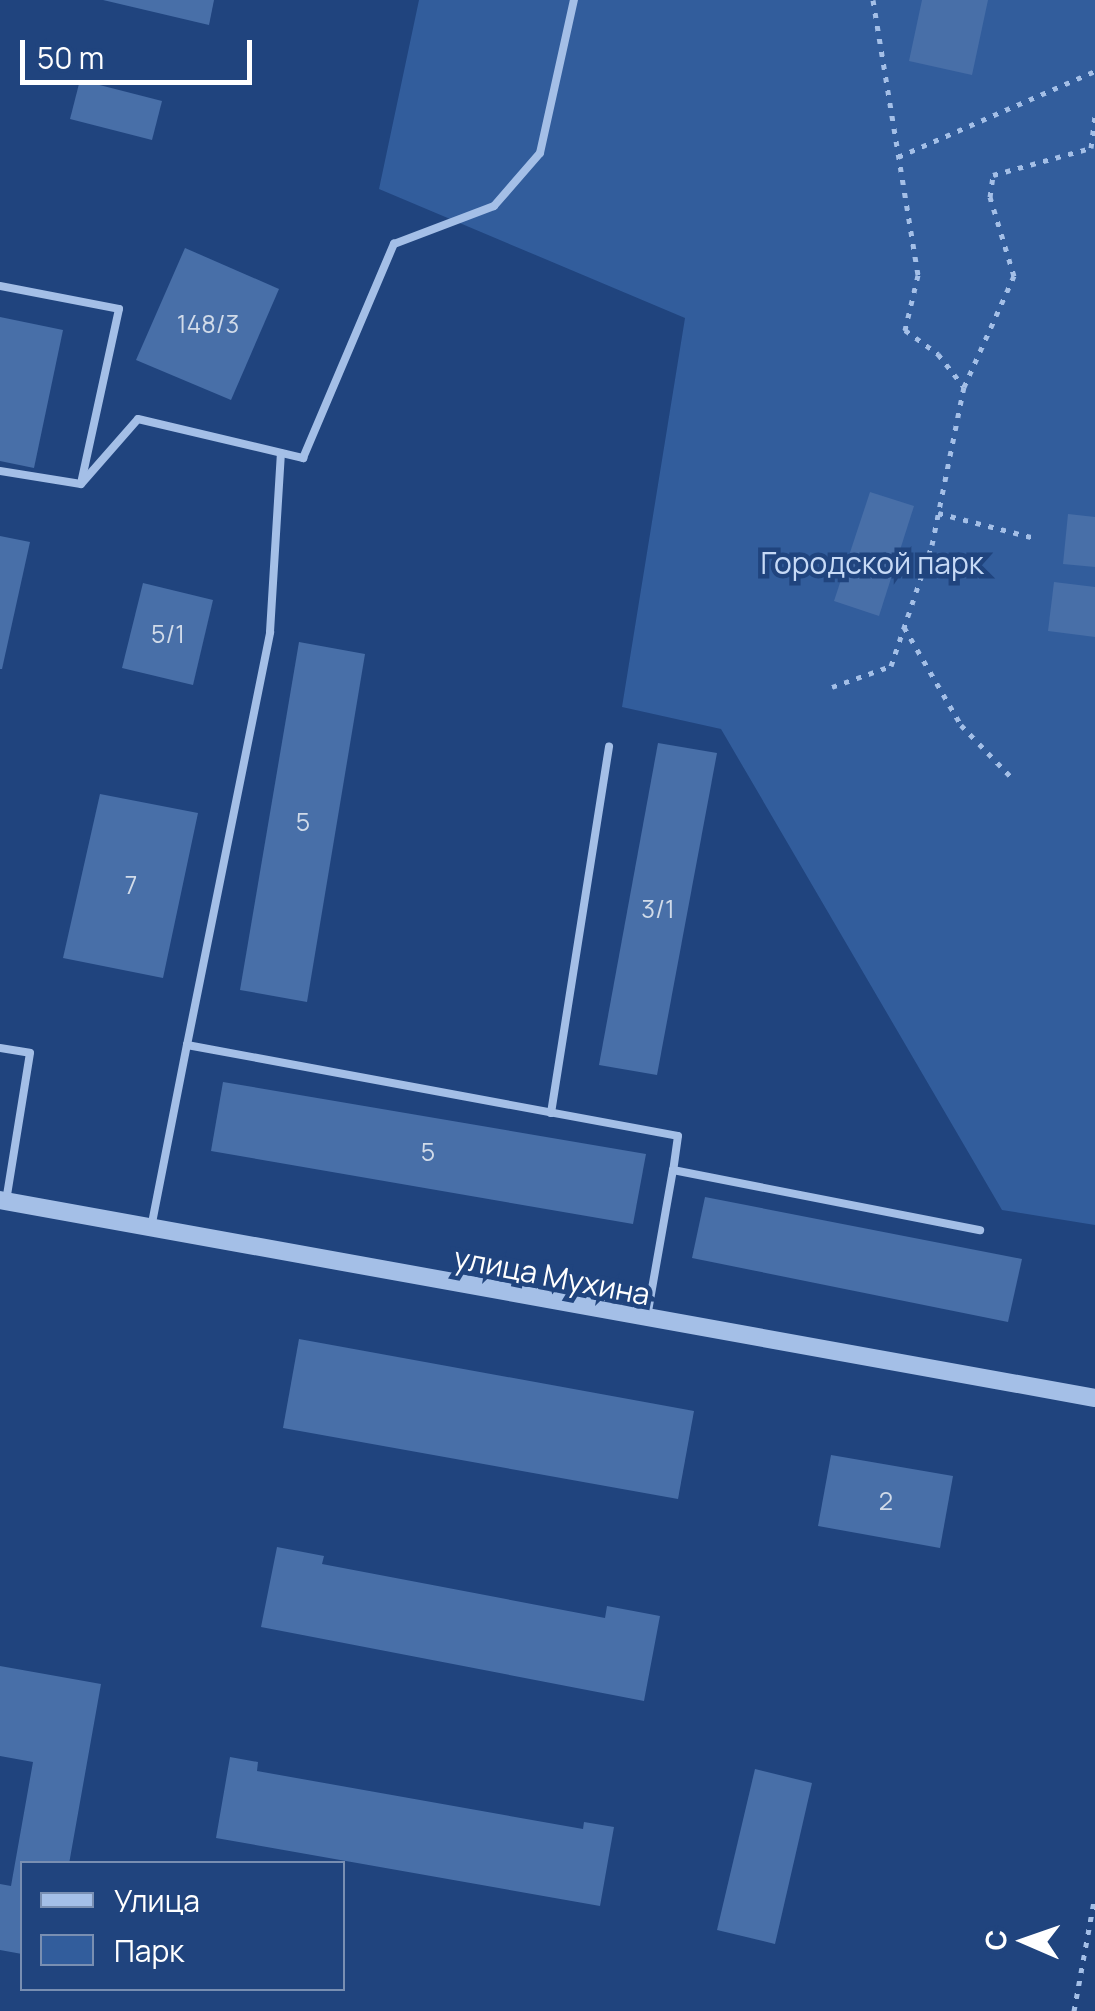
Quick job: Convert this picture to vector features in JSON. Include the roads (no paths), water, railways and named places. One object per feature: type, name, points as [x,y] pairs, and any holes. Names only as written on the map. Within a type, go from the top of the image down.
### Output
[{"type":"street","name":"улица Мухина","points":[[3,1200],[646,1321],[1095,1398]]},
{"type":"lane","points":[[81,484],[138,419],[303,458],[394,244],[494,206],[540,153],[574,0]]},
{"type":"lane","points":[[0,286],[118,308],[81,484]]},
{"type":"lane","points":[[151,1228],[270,632],[281,453]]},
{"type":"lane","points":[[0,470],[81,484]]},
{"type":"lane","points":[[551,1113],[609,746]]},
{"type":"lane","points":[[188,1045],[678,1136],[646,1321]]},
{"type":"lane","points":[[0,1048],[30,1054],[3,1200]]},
{"type":"lane","points":[[673,1170],[980,1230]]},
{"type":"park label","name":"Городской парк","points":[[872,563]]}]
